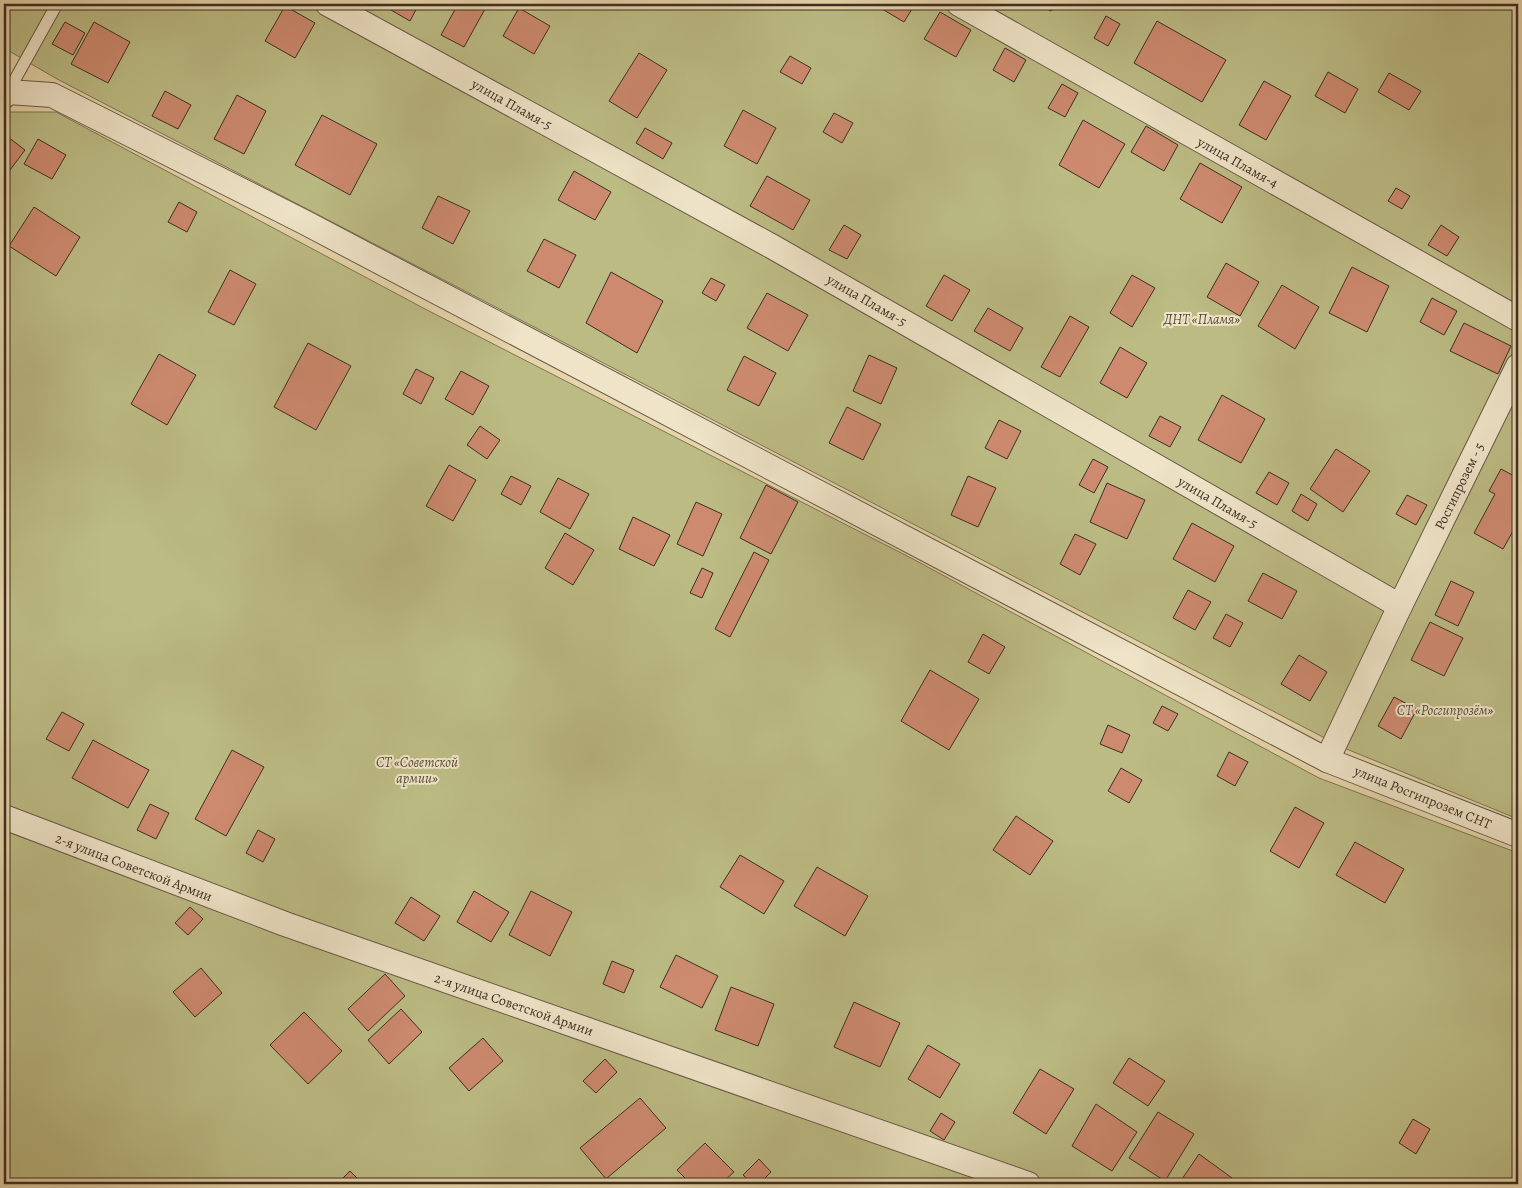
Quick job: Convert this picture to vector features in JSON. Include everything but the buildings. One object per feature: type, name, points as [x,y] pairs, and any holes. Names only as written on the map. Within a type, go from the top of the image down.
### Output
[{"type":"street","name":"улица Пламя-5","points":[[328,4],[773,247],[1400,606]]},
{"type":"street","name":"улица Пламя-4","points":[[958,4],[1518,319]]},
{"type":"street","name":"улица Росгипрозем СНТ","points":[[6,94],[52,96],[287,214],[1327,760],[1518,835]]},
{"type":"street","name":"Росгипрозем - 5","points":[[1327,760],[1518,366]]},
{"type":"street","name":"2-я улица Советской Армии","points":[[4,817],[285,924],[1028,1184]]},
{"type":"lane","points":[[6,94],[57,4]]},
{"type":"green space","name":"ДНТ «Пламя»","points":[[4,4],[1518,4],[1518,819],[1344,748],[57,79],[4,48]]},
{"type":"green space","name":"СТ «Советской армии»","points":[[5,112],[56,112],[427,310],[911,558],[1319,778],[1518,853],[1518,1184],[4,1184]]},
{"type":"park label","name":"СТ «Росгипрозём»","points":[[1445,710]]}]
